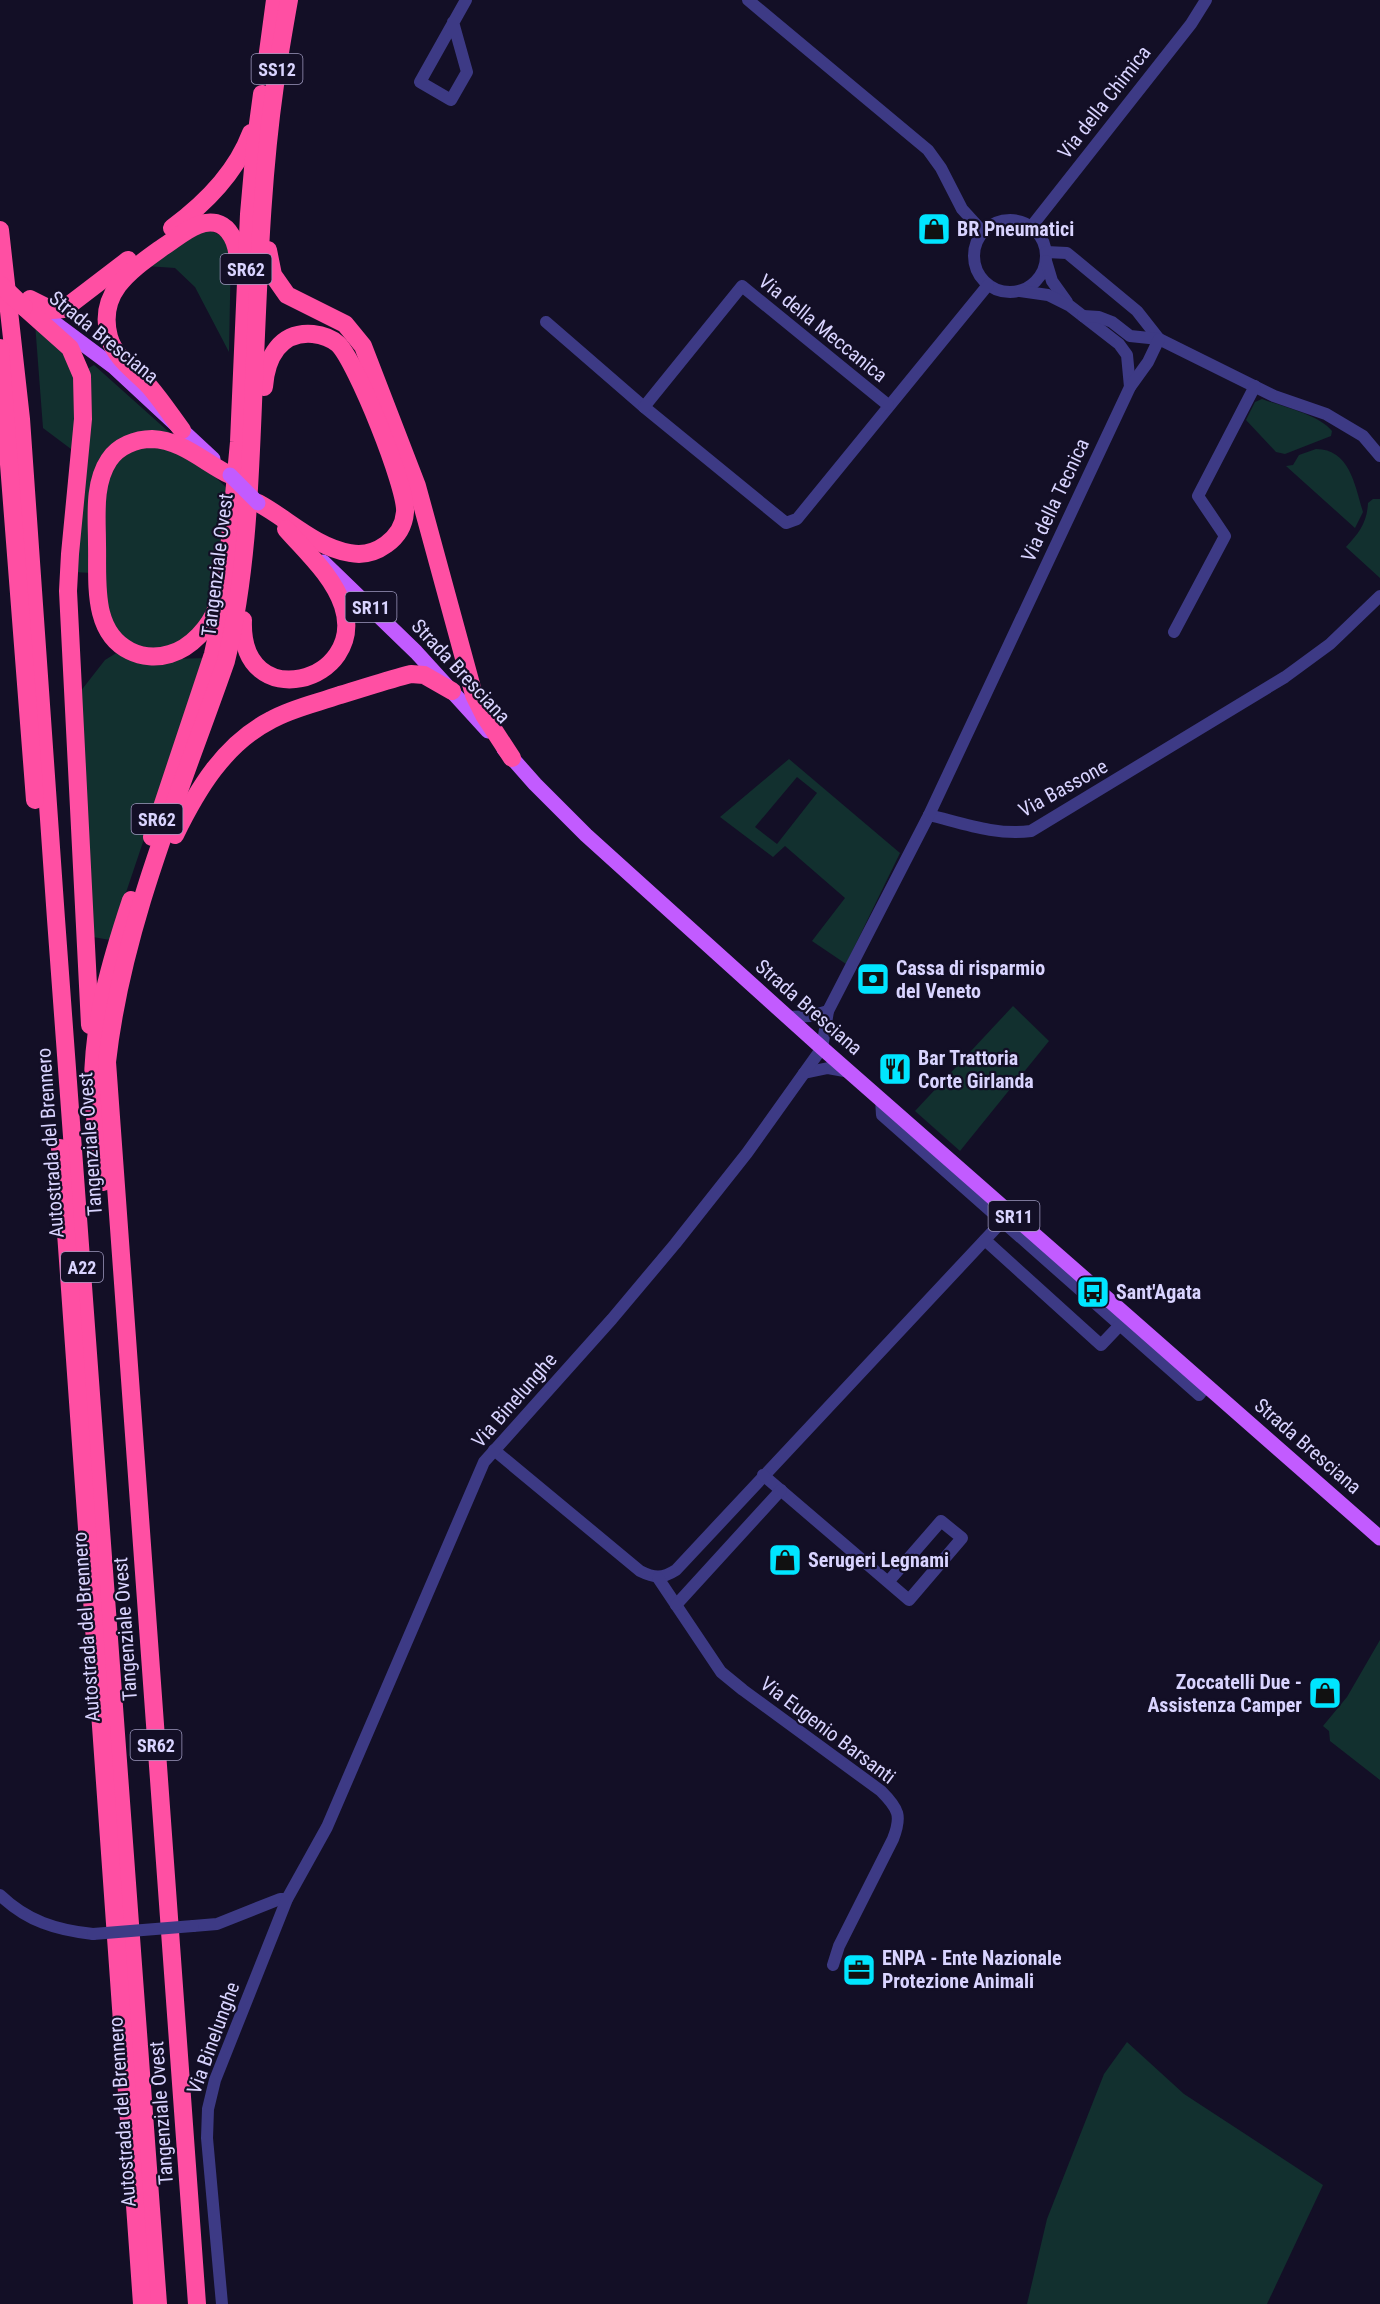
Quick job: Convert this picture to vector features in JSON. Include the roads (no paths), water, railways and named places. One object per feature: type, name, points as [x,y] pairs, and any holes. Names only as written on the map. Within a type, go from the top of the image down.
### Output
[{"type":"highway","name":"Tangenziale Ovest","points":[[187,2304],[105,1197],[93,1085],[99,1014],[114,954],[213,654],[224,603],[239,442],[249,214],[261,97],[275,0]]},
{"type":"highway","name":"Tangenziale Ovest","points":[[197,2304],[107,1062],[112,1017],[122,971],[149,880],[226,662],[241,591],[250,477],[267,152],[289,0]]},
{"type":"highway","points":[[27,303],[52,310],[64,309],[194,212],[218,187],[241,155],[261,97]]},
{"type":"highway","points":[[267,152],[268,252],[273,275],[286,295],[345,324],[363,346],[420,494],[474,695],[512,759]]},
{"type":"highway","points":[[182,430],[148,386],[122,360],[114,348],[108,331],[107,311],[115,290],[132,269],[187,231],[200,224],[212,223],[227,230],[236,242],[237,249],[239,442]]},
{"type":"highway","name":"Autostrada del Brennero","points":[[0,230],[21,419],[158,2304]]},
{"type":"highway","points":[[1,284],[27,303],[70,348],[82,376],[83,419],[68,591],[93,1085]]},
{"type":"highway","points":[[250,477],[261,436],[265,375],[274,351],[284,340],[299,335],[316,334],[332,340],[343,350],[358,374],[400,483],[405,504],[404,518],[399,530],[389,542],[376,550],[364,554],[350,554],[291,528],[258,503]]},
{"type":"highway","name":"Autostrada del Brennero","points":[[0,348],[52,1024],[142,2304]]},
{"type":"highway","points":[[230,476],[182,447],[155,439],[140,440],[127,445],[115,452],[105,466],[99,483],[97,503],[98,598],[106,628],[124,648],[144,656],[172,654],[189,644],[209,623],[219,602],[234,496]]},
{"type":"highway","points":[[245,542],[243,635],[245,647],[255,664],[264,672],[285,679],[308,677],[326,667],[337,654],[345,637],[345,617],[331,582],[291,528]]},
{"type":"highway","points":[[149,880],[162,863],[205,781],[233,747],[269,720],[411,674],[424,675],[452,691]]},
{"type":"main road","name":"Strada Bresciana","points":[[27,303],[114,367],[182,430],[211,463]]},
{"type":"main road","points":[[230,476],[258,503]]},
{"type":"main road","name":"Strada Bresciana","points":[[291,528],[387,622],[512,759],[586,835],[881,1099],[901,1124],[1006,1217],[1207,1385],[1380,1538]]},
{"type":"street","points":[[453,22],[467,72],[451,100],[420,82],[453,22],[466,0]]},
{"type":"street","points":[[748,0],[928,150],[941,168],[962,209],[983,232]]},
{"type":"street","name":"Via della Chimica","points":[[1031,227],[1191,24],[1206,0]]},
{"type":"street","points":[[1046,257],[1041,274],[1032,285],[1009,293],[998,291],[988,285],[976,269],[974,260],[977,240],[990,226],[1006,220],[1023,223],[1031,227],[1043,242],[1052,281],[1070,306]]},
{"type":"street","points":[[1046,257],[1067,253],[1137,311],[1159,339]]},
{"type":"street","name":"Via della Meccanica","points":[[546,322],[644,407],[786,523],[797,519],[988,285]]},
{"type":"street","name":"Via della Meccanica","points":[[644,407],[742,286],[888,405]]},
{"type":"street","points":[[1020,291],[1048,295],[1070,306],[1119,344],[1127,355],[1131,387]]},
{"type":"street","points":[[1083,316],[1099,317],[1112,322],[1130,336],[1159,339],[1274,396],[1326,414],[1363,436],[1379,452]]},
{"type":"street","name":"Via della Tecnica","points":[[929,815],[1131,387],[1148,362],[1159,339]]},
{"type":"street","points":[[1174,632],[1225,536],[1198,496],[1255,386]]},
{"type":"street","name":"Via Bassone","points":[[929,815],[1015,834],[1031,831],[1285,677],[1330,644],[1380,596]]},
{"type":"street","points":[[822,1048],[828,1011],[929,815]]},
{"type":"street","points":[[788,1017],[811,1016],[828,1011]]},
{"type":"street","name":"Via Binelunghe","points":[[222,2304],[207,2138],[208,2109],[215,2080],[287,1899],[327,1827],[484,1462],[612,1319],[675,1244],[747,1153],[822,1048]]},
{"type":"street","points":[[804,1073],[828,1068],[851,1072]]},
{"type":"street","points":[[658,1578],[665,1577],[676,1570],[1006,1217]]},
{"type":"street","name":"Strada Bresciana","points":[[1006,1217],[1120,1325],[1199,1395],[1207,1385]]},
{"type":"street","points":[[985,1240],[1101,1345],[1120,1325]]},
{"type":"street","name":"Via Eugenio Barsanti","points":[[494,1450],[640,1571],[658,1578],[721,1672],[742,1690],[881,1791],[894,1804],[898,1814],[898,1825],[893,1839],[838,1946],[833,1965]]},
{"type":"street","points":[[763,1475],[909,1600],[962,1538],[941,1521],[888,1582]]},
{"type":"street","points":[[676,1605],[782,1490]]},
{"type":"street","points":[[0,1895],[29,1918],[65,1931],[93,1934],[217,1924],[280,1899],[287,1899]]},
{"type":"place","name":"BR Pneumatici","points":[[934,229]]},
{"type":"place","name":"Cassa di risparmio del Veneto","points":[[873,979]]},
{"type":"place","name":"Bar Trattoria Corte Girlanda","points":[[895,1069]]},
{"type":"place","name":"Sant'Agata","points":[[1093,1292]]},
{"type":"place","name":"Serugeri Legnami","points":[[785,1560]]},
{"type":"place","name":"Zoccatelli Due - Assistenza Camper","points":[[1325,1693]]},
{"type":"place","name":"ENPA - Ente Nazionale Protezione Animali","points":[[859,1970]]}]
